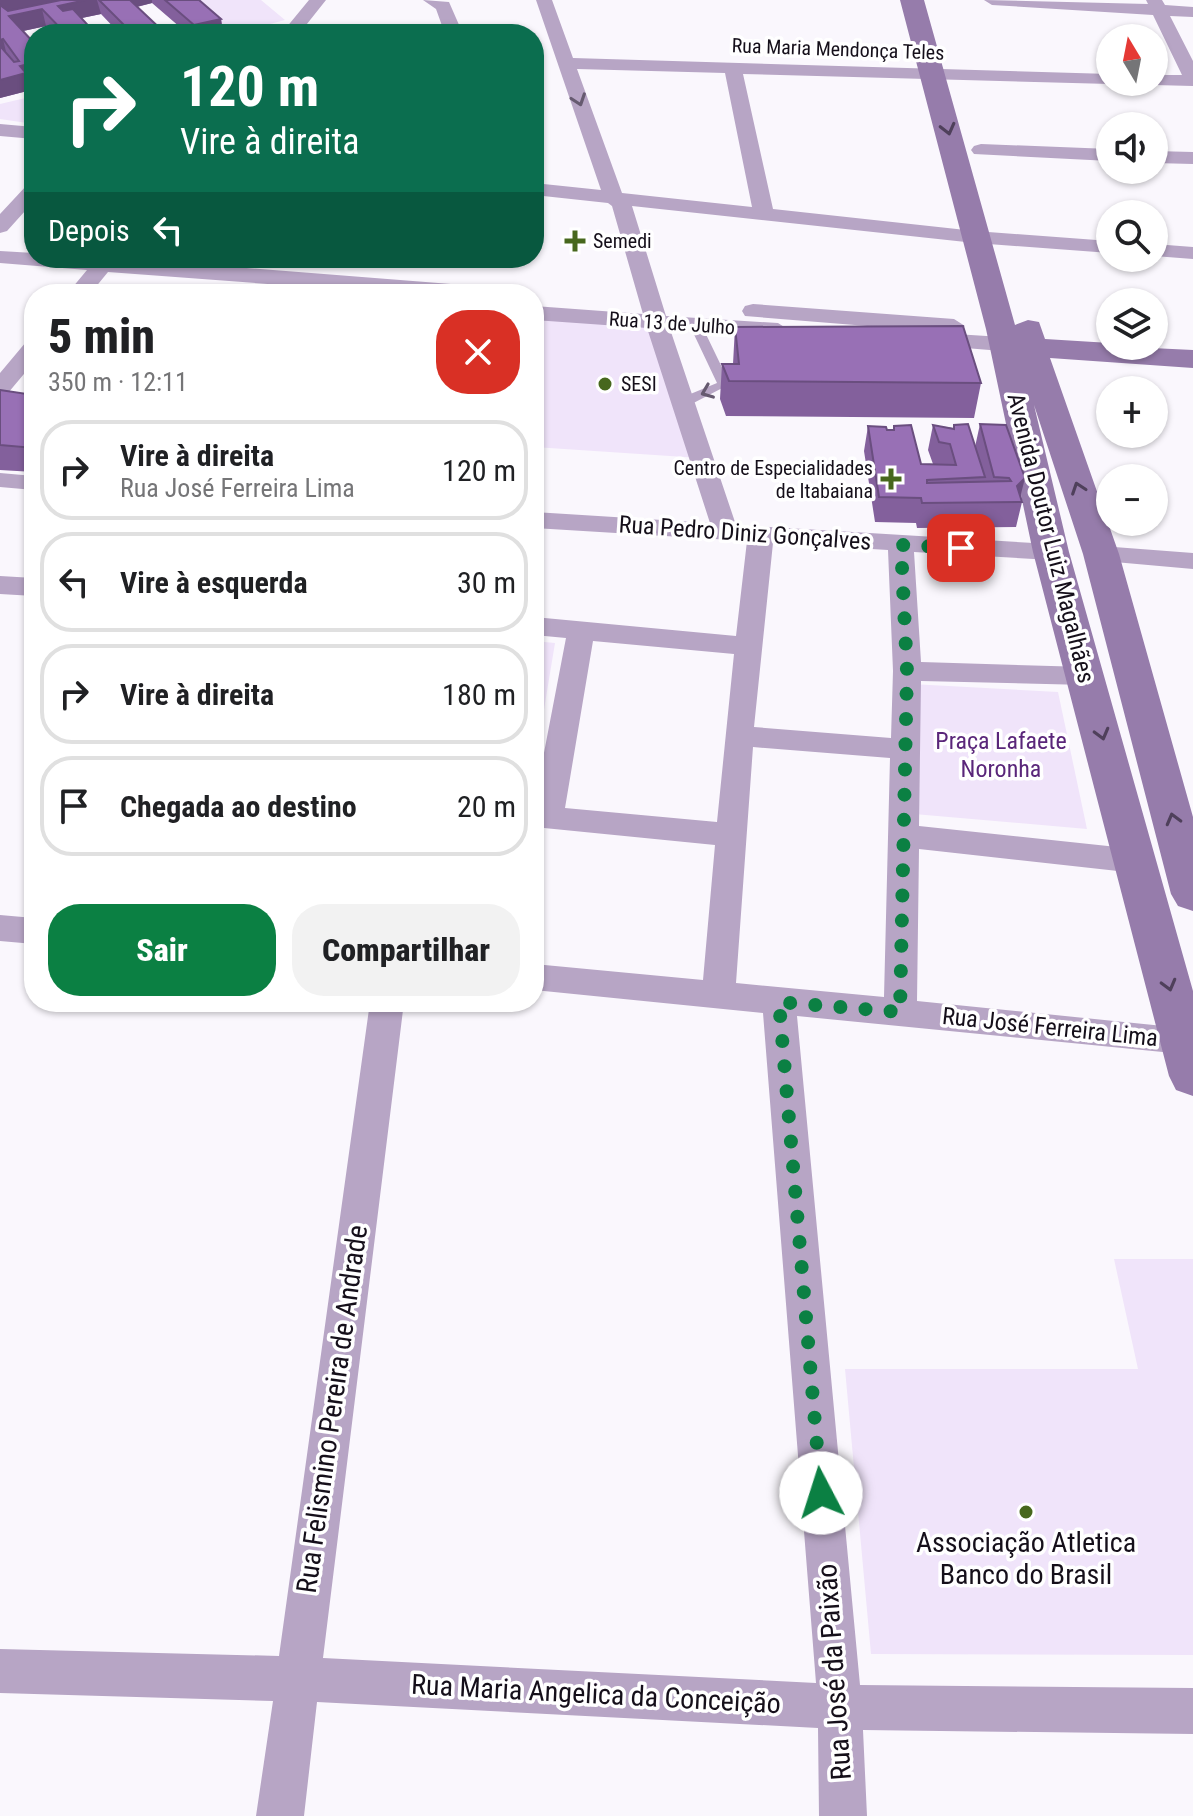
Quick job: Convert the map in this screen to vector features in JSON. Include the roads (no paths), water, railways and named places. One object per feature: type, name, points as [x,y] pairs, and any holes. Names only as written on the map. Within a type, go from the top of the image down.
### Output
[{"type":"street","points":[[298,24],[318,0]]},
{"type":"street","points":[[431,0],[443,6],[450,24]]},
{"type":"street","points":[[544,0],[575,63],[621,201],[682,405],[725,530]]},
{"type":"street","name":"Avenida Doutor Luiz Magalhães","points":[[912,0],[981,150],[992,238]]},
{"type":"street","name":"Avenida Doutor Luiz Magalhães","points":[[937,0],[946,74],[992,238],[1015,338],[1051,552],[1193,1076]]},
{"type":"street","points":[[992,0],[1156,5],[1193,12]]},
{"type":"street","points":[[1156,5],[1193,80],[1168,80]]},
{"type":"street","points":[[569,13],[575,63]]},
{"type":"street","name":"Rua Maria Mendonça Teles","points":[[575,63],[1096,79]]},
{"type":"street","points":[[733,68],[764,215]]},
{"type":"street","points":[[0,130],[24,132]]},
{"type":"street","points":[[981,150],[1096,154]]},
{"type":"street","points":[[1168,157],[1193,158]]},
{"type":"street","points":[[544,190],[621,201],[1096,246]]},
{"type":"street","points":[[0,227],[24,200]]},
{"type":"street","points":[[1168,251],[1193,253]]},
{"type":"street","points":[[0,257],[24,261]]},
{"type":"street","points":[[61,268],[187,284]]},
{"type":"street","points":[[0,272],[292,284]]},
{"type":"street","name":"Rua 13 de Julho","points":[[544,298],[654,314],[696,326],[1015,338]]},
{"type":"street","name":"Rua 13 de Julho","points":[[544,313],[654,314],[1015,338]]},
{"type":"street","points":[[1015,338],[1096,337]]},
{"type":"street","points":[[1015,338],[1193,359]]},
{"type":"street","name":"Avenida Doutor Luiz Magalhães","points":[[1015,338],[1101,554],[1193,894]]},
{"type":"street","points":[[1168,342],[1193,344]]},
{"type":"street","points":[[0,356],[24,354]]},
{"type":"street","points":[[0,388],[24,359]]},
{"type":"street","points":[[0,480],[24,482]]},
{"type":"street","name":"Rua Pedro Diniz Gonçalves","points":[[544,521],[1051,552]]},
{"type":"street","points":[[718,994],[747,646],[761,533]]},
{"type":"street","points":[[900,1012],[907,671],[901,545]]},
{"type":"street","points":[[1051,552],[1193,561]]},
{"type":"street","points":[[0,585],[24,586]]},
{"type":"street","points":[[544,627],[747,646]]},
{"type":"street","points":[[544,803],[581,631]]},
{"type":"street","points":[[907,671],[1086,676]]},
{"type":"street","points":[[739,736],[904,749]]},
{"type":"street","points":[[544,817],[732,835]]},
{"type":"street","points":[[903,836],[1136,861]]},
{"type":"street","points":[[0,928],[24,930]]},
{"type":"street","name":"Rua José Ferreira Lima","points":[[544,978],[1183,1040]]},
{"type":"street","name":"Rua José da Paixão","points":[[779,1002],[840,1707],[843,1816]]},
{"type":"street","name":"Rua Felismino Pereira de Andrade","points":[[280,1816],[386,1012]]},
{"type":"street","name":"Rua Maria Angelica da Conceição","points":[[0,1671],[296,1679],[840,1707],[1193,1711]]},
{"type":"lane","points":[[682,405],[692,397],[724,384],[696,326]]},
{"type":"place","name":"Semedi","points":[[575,241]]},
{"type":"place","name":"SESI","points":[[605,384]]},
{"type":"place","name":"Centro de Especialidades de Itabaiana","points":[[891,479]]},
{"type":"place","name":"Associação Atletica Banco do Brasil","points":[[1026,1512]]},
{"type":"park label","name":"Praça Lafaete Noronha","points":[[1001,755]]}]
